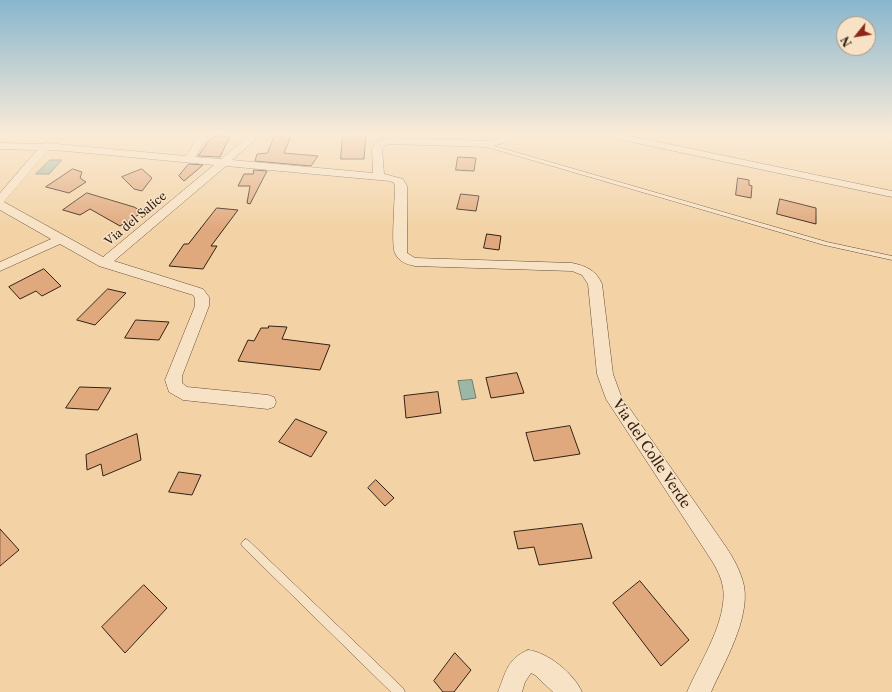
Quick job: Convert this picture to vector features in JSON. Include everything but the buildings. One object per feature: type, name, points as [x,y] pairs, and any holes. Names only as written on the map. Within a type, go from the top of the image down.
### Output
[{"type":"street","points":[[0,200],[30,165]]},
{"type":"street","name":"Via del Salice","points":[[104,263],[220,165]]},
{"type":"street","points":[[260,165],[379,176],[378,165]]},
{"type":"street","points":[[756,165],[892,194]]},
{"type":"street","name":"Via del Colle Verde","points":[[379,176],[392,178],[398,181],[401,189],[400,250],[405,259],[415,262],[572,267],[582,269],[592,278],[595,284],[605,374],[611,392],[624,416],[719,554],[731,578],[734,590],[733,613],[699,692]]},
{"type":"street","points":[[0,205],[104,263],[129,272],[194,289],[200,294],[202,306],[174,376],[174,384],[177,390],[186,393],[268,402]]},
{"type":"street","points":[[0,266],[61,239]]},
{"type":"street","points":[[510,692],[517,671],[522,664],[529,661],[535,662],[544,667],[570,692]]},
{"type":"lane","points":[[555,165],[826,244],[892,258]]},
{"type":"lane","points":[[246,544],[399,692]]},
{"type":"shaded area","points":[[45,165],[57,165],[49,174],[36,174]]},
{"type":"shaded area","points":[[472,380],[476,398],[462,400],[458,381]]}]
